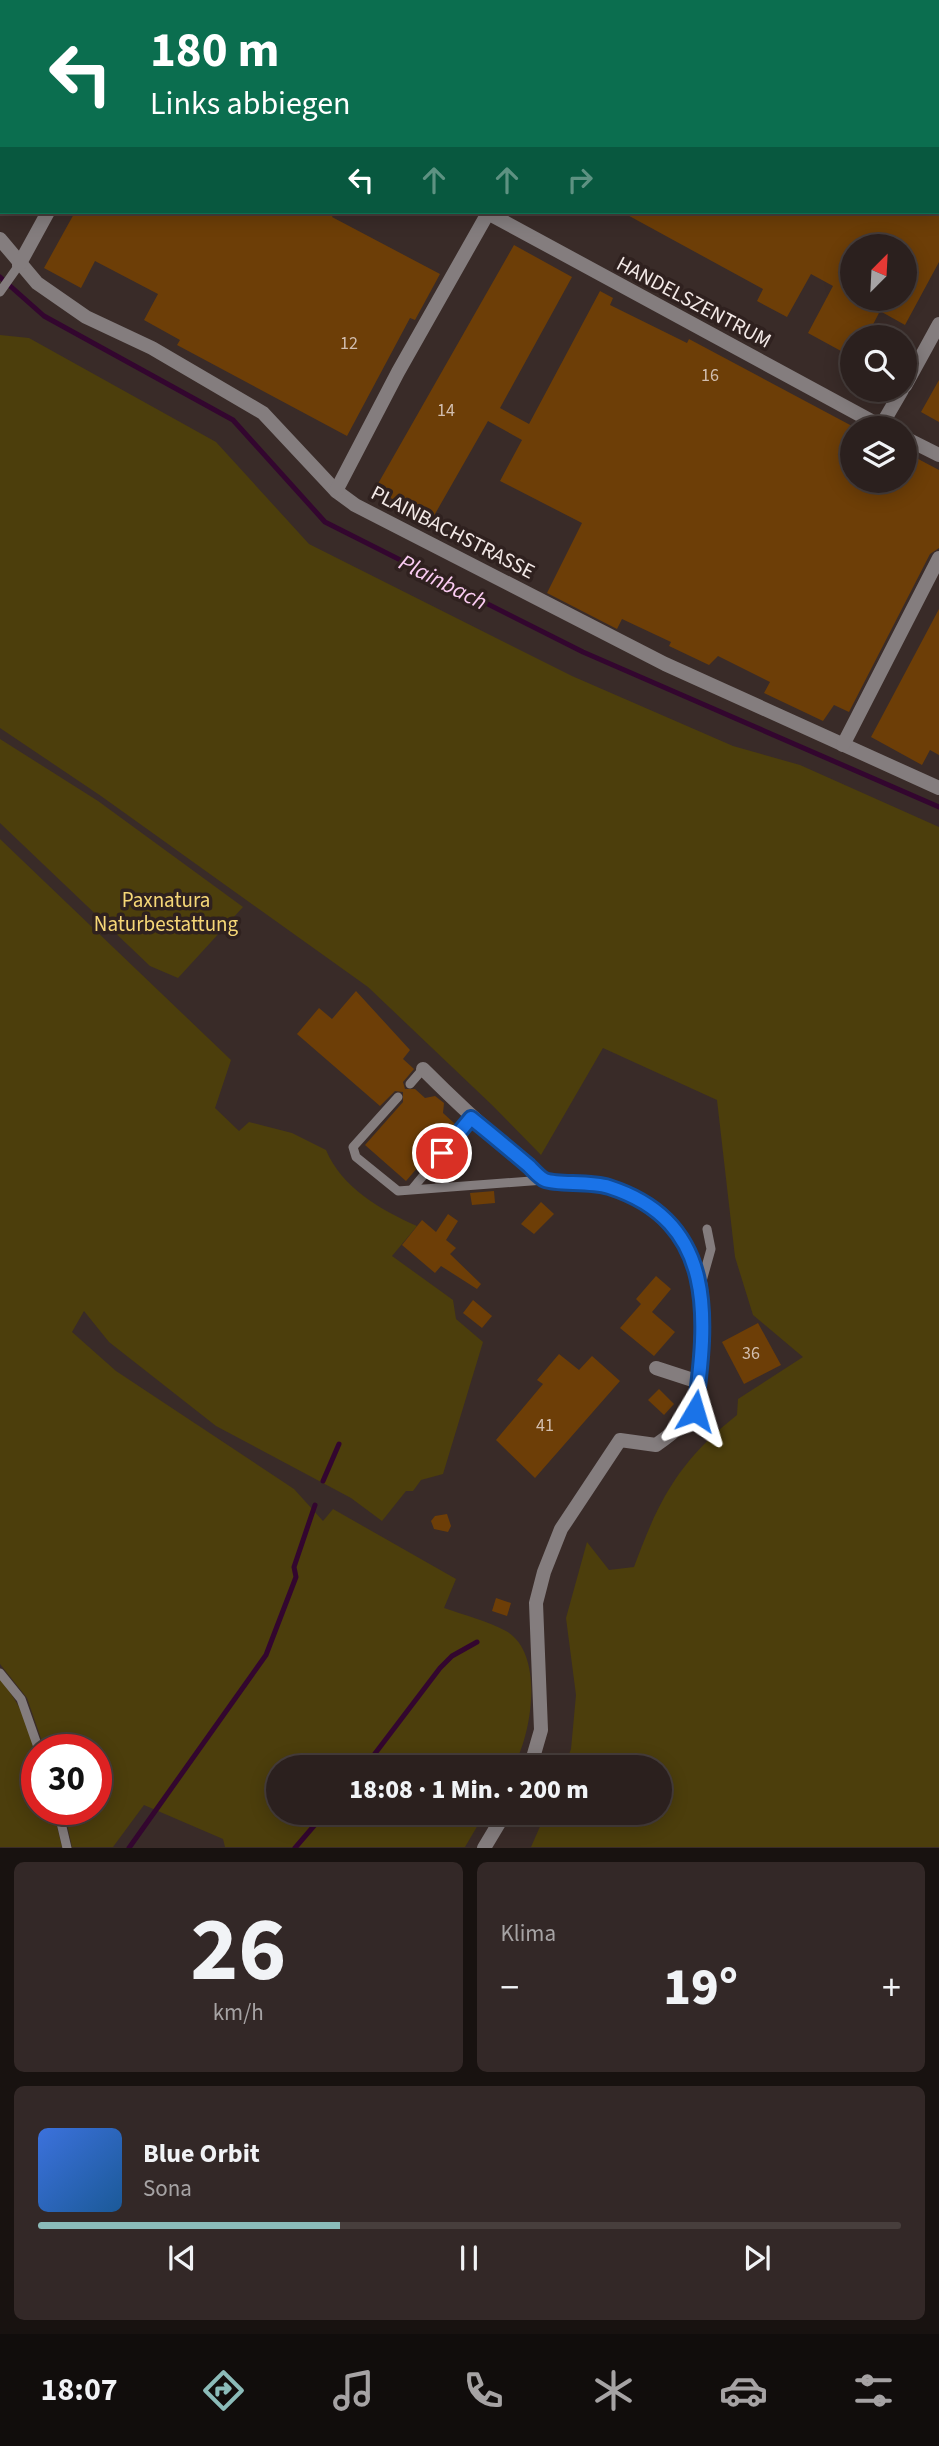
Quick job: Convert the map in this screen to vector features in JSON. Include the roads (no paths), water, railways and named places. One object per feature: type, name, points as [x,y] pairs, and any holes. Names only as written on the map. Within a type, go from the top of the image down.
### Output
[{"type":"street","points":[[17,269],[47,214]]},
{"type":"street","name":"HANDELSZENTRUM","points":[[336,491],[398,372],[486,214]]},
{"type":"street","name":"HANDELSZENTRUM","points":[[491,214],[861,416]]},
{"type":"street","name":"PLAINBACHSTRASSE","points":[[0,239],[17,269],[86,317],[152,348],[264,413],[336,491],[355,505],[665,664],[939,788]]},
{"type":"street","name":"HANDELSZENTRUM","points":[[917,364],[939,324]]},
{"type":"street","points":[[917,444],[939,455]]},
{"type":"street","points":[[843,745],[939,558]]},
{"type":"street","points":[[424,1069],[471,1118],[545,1180],[599,1185],[635,1198],[651,1208],[677,1233],[696,1267],[701,1284],[699,1382],[695,1411],[675,1432],[656,1445],[620,1440],[561,1529],[544,1572],[536,1603],[541,1730],[534,1755]]},
{"type":"street","points":[[656,1368],[699,1382]]},
{"type":"street","points":[[484,1847],[498,1825]]},
{"type":"lane","points":[[0,292],[17,269]]},
{"type":"lane","points":[[410,1084],[424,1069]]},
{"type":"lane","points":[[398,1097],[353,1147],[356,1157],[398,1191],[545,1180]]},
{"type":"lane","points":[[413,1188],[471,1118]]},
{"type":"lane","points":[[701,1284],[711,1249],[707,1229]]},
{"type":"lane","points":[[0,1673],[20,1699],[33,1734]]},
{"type":"lane","points":[[62,1825],[67,1847]]},
{"type":"waterway","name":"Plainbach","points":[[0,277],[44,316],[233,420],[325,522],[583,652],[939,807]]},
{"type":"waterway","points":[[323,1481],[339,1444]]},
{"type":"waterway","points":[[129,1848],[266,1655],[296,1577],[294,1567],[315,1505]]},
{"type":"waterway","points":[[374,1755],[440,1668],[452,1656],[477,1642]]},
{"type":"waterway","points":[[295,1848],[315,1825]]},
{"type":"park label","name":"Paxnatura Naturbestattung","points":[[166,912]]}]
